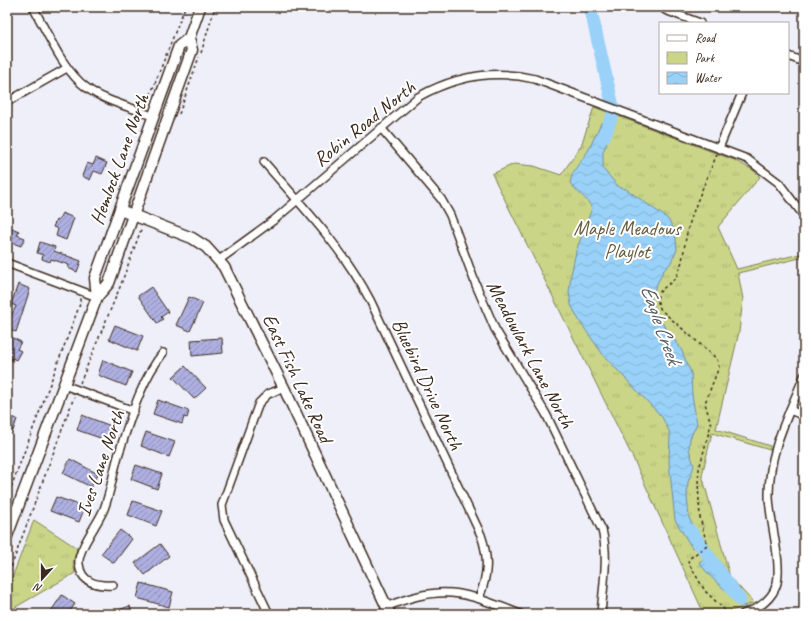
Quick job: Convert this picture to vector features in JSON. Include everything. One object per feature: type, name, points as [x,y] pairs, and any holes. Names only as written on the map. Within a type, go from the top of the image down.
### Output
[{"type":"main road","name":"Hemlock Lane North","points":[[7,536],[12,510],[64,386],[97,297],[109,283],[134,215],[192,50],[190,38],[200,7]]},
{"type":"main road","name":"Hemlock Lane North","points":[[97,297],[96,278],[120,210],[179,46],[190,38]]},
{"type":"main road","name":"East Fish Lake Road","points":[[120,210],[192,238],[206,247],[219,260],[236,290],[284,388],[388,611]]},
{"type":"street","points":[[33,7],[67,68],[76,79],[87,88],[154,116]]},
{"type":"street","points":[[665,10],[697,22]]},
{"type":"street","points":[[789,56],[804,62]]},
{"type":"street","points":[[7,102],[67,68]]},
{"type":"street","name":"Robin Road North","points":[[219,260],[254,236],[418,97],[435,88],[472,77],[492,74],[511,75],[535,79],[747,159],[764,170],[779,183],[804,216]]},
{"type":"street","points":[[719,148],[742,94]]},
{"type":"street","name":"Meadowlark Lane North","points":[[381,128],[441,199],[450,215],[476,285],[496,329],[546,414],[602,530],[605,543],[605,554],[601,614]]},
{"type":"street","name":"Bluebird Drive North","points":[[264,162],[334,242],[362,283],[481,535],[487,554],[487,568],[479,598]]},
{"type":"street","points":[[7,264],[97,297]]},
{"type":"street","name":"Ives Lane North","points":[[113,585],[101,586],[86,580],[80,571],[79,558],[104,509],[119,454],[134,411],[152,367],[163,353]]},
{"type":"street","points":[[745,614],[768,600],[777,583],[778,567],[769,496],[770,473],[774,450],[804,376]]},
{"type":"street","points":[[64,386],[134,411]]},
{"type":"street","points":[[269,614],[224,520],[222,505],[259,402],[268,394],[284,388]]},
{"type":"street","points":[[790,410],[804,416]]},
{"type":"street","points":[[388,611],[402,600],[429,593],[447,592],[479,598],[520,614]]},
{"type":"path","points":[[719,148],[688,228],[677,275],[659,292],[657,297],[661,310],[717,359],[719,367],[705,403],[711,424],[699,469],[698,483],[700,517],[708,541],[707,545],[689,559],[688,562],[705,591],[729,614]]},
{"type":"path","points":[[80,383],[120,287],[142,227]]},
{"type":"path","points":[[7,578],[74,397]]},
{"type":"green space","name":"Maple Meadows Playlot","points":[[594,107],[734,160],[753,170],[760,177],[718,227],[737,269],[804,253],[804,257],[738,273],[743,299],[739,332],[716,429],[770,446],[770,450],[712,433],[702,475],[730,577],[754,603],[723,614],[704,614],[633,458],[492,174],[514,164],[534,166],[561,175],[581,146]]},
{"type":"green space","points":[[34,520],[77,548],[73,563],[75,573],[7,612],[7,591]]},
{"type":"water","points":[[610,121],[612,130],[603,152],[603,169],[619,187],[626,189],[667,218],[675,230],[677,250],[670,264],[664,270],[651,296],[653,310],[681,349],[691,373],[692,395],[697,424],[690,438],[689,449],[694,466],[688,482],[687,496],[689,518],[702,542],[692,548],[675,520],[669,463],[670,433],[662,417],[604,356],[580,322],[571,305],[569,292],[576,251],[592,208],[570,183],[571,178],[576,168],[588,152],[601,123]]},
{"type":"water","points":[[712,555],[725,570],[730,584],[742,597],[740,600],[737,600],[707,573],[699,562]]},
{"type":"building","points":[[96,158],[107,163],[102,174],[94,171],[90,180],[82,176],[87,163],[93,165]]},
{"type":"building","points":[[62,213],[74,218],[66,240],[56,236],[58,229],[53,227],[56,220],[58,221]]},
{"type":"building","points":[[7,226],[19,231],[17,235],[25,238],[21,246],[10,242],[11,239],[7,238]]},
{"type":"building","points":[[40,242],[55,247],[54,251],[81,261],[77,272],[68,268],[69,265],[51,259],[50,262],[42,259],[43,255],[37,253]]},
{"type":"building","points":[[18,284],[30,289],[16,332],[7,329],[7,319],[8,316],[11,317],[16,306],[11,304]]},
{"type":"building","points":[[151,287],[168,312],[161,317],[163,319],[157,323],[138,296]]},
{"type":"building","points":[[189,297],[203,303],[190,331],[176,325]]},
{"type":"building","points":[[115,325],[143,336],[137,351],[109,339]]},
{"type":"building","points":[[11,337],[21,342],[17,349],[21,351],[16,360],[12,358],[7,369],[7,346]]},
{"type":"building","points":[[222,338],[223,353],[192,356],[191,340]]},
{"type":"building","points":[[103,360],[132,372],[126,386],[98,375]]},
{"type":"building","points":[[185,366],[206,388],[194,399],[173,377]]},
{"type":"building","points":[[158,400],[189,411],[187,418],[184,417],[182,424],[153,414]]},
{"type":"building","points":[[7,415],[17,419],[13,431],[7,429]]},
{"type":"building","points":[[82,415],[111,426],[106,440],[77,430]]},
{"type":"building","points":[[146,432],[175,442],[169,457],[141,446]]},
{"type":"building","points":[[70,459],[98,474],[91,487],[63,473]]},
{"type":"building","points":[[136,465],[162,474],[157,489],[131,479]]},
{"type":"building","points":[[56,497],[85,507],[79,522],[50,511]]},
{"type":"building","points":[[133,501],[162,511],[156,526],[128,515]]},
{"type":"building","points":[[120,530],[132,539],[114,563],[101,554]]},
{"type":"building","points":[[160,544],[169,556],[145,575],[135,563]]},
{"type":"building","points":[[141,583],[173,592],[169,607],[137,598]]},
{"type":"building","points":[[62,595],[75,604],[68,614],[49,614]]},
{"type":"building","points":[[130,606],[132,614],[109,614],[109,613]]},
{"type":"waterway","name":"Eagle Creek","points":[[590,7],[614,111],[604,137]]},
{"type":"waterway","name":"Eagle Creek","points":[[690,530],[740,600]]},
{"type":"waterway","name":"Eagle Creek","points":[[739,599],[747,610]]}]
